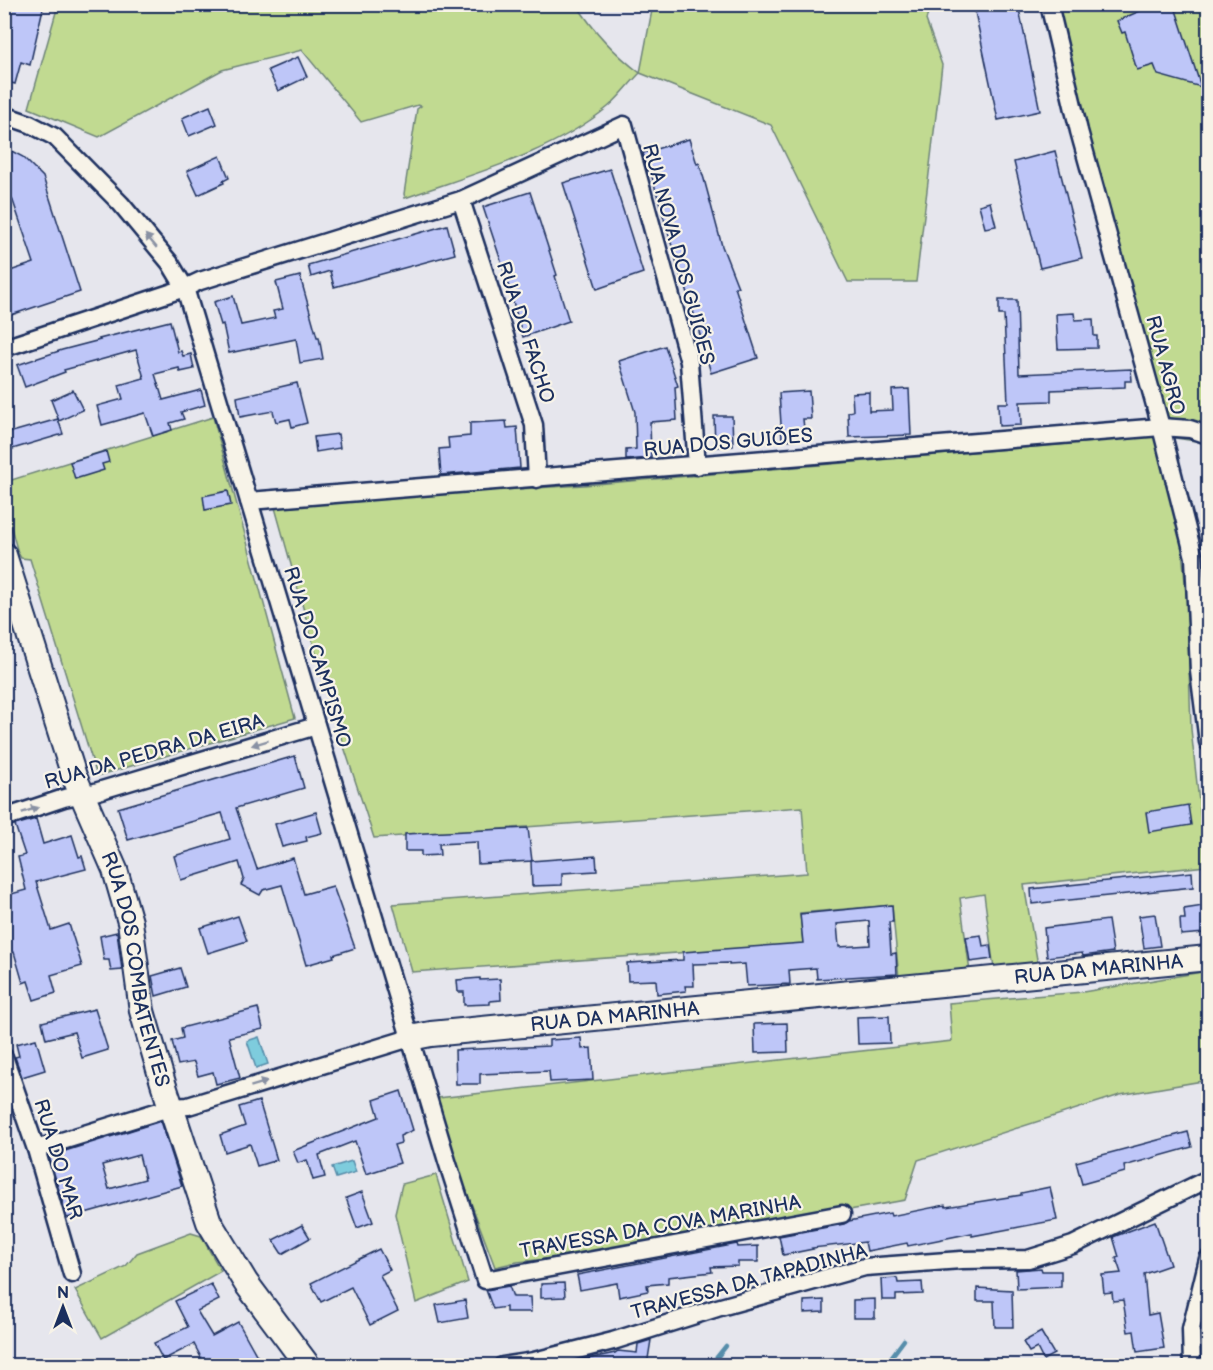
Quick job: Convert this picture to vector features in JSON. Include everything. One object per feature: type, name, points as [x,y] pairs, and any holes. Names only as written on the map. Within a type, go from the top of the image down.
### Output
[{"type":"main road","name":"RUA DOS COMBATENTES","points":[[4,555],[81,795],[115,870],[130,922],[142,1011],[205,1210],[222,1245],[246,1282],[308,1365]]},
{"type":"main road","name":"RUA DA MARINHA","points":[[411,1038],[431,1034],[1209,958]]},
{"type":"street","name":"RUA AGRO","points":[[1049,4],[1079,131],[1161,427],[1194,557],[1200,670],[1209,742]]},
{"type":"street","name":"RUA DO CAMPISMO","points":[[4,115],[30,124],[55,137],[121,204],[170,264],[185,288],[443,1149],[485,1280]]},
{"type":"street","name":"RUA NOVA DOS GUIÕES","points":[[461,200],[624,126],[689,362],[697,466]]},
{"type":"street","points":[[4,348],[212,278],[461,200]]},
{"type":"street","name":"RUA DO FACHO","points":[[461,200],[534,425],[537,479]]},
{"type":"street","name":"RUA DOS GUIÕES","points":[[249,501],[1161,427],[1190,429],[1209,435]]},
{"type":"street","name":"RUA DA PEDRA DA EIRA","points":[[4,818],[64,798],[316,726]]},
{"type":"street","name":"RUA DA MARINHA","points":[[36,1149],[171,1107],[188,1106],[411,1038]]},
{"type":"street","name":"RUA DO MAR","points":[[4,1057],[36,1149],[72,1274]]},
{"type":"street","name":"TRAVESSA DA TAPADINHA","points":[[502,1365],[534,1361],[613,1341],[717,1308],[865,1267],[961,1260],[1028,1259],[1073,1245],[1209,1179]]},
{"type":"street","name":"TRAVESSA DA COVA MARINHA","points":[[485,1280],[842,1214]]},
{"type":"street","points":[[1191,1365],[1191,1329],[1209,1259]]},
{"type":"green space","points":[[58,5],[577,5],[605,42],[640,73],[608,107],[562,138],[485,171],[405,198],[417,109],[421,106],[361,122],[302,50],[222,70],[99,137],[29,108]]},
{"type":"green space","points":[[653,5],[930,5],[926,20],[942,65],[916,282],[848,282],[771,125],[640,73]]},
{"type":"green space","points":[[1054,5],[1208,5],[1208,443],[1162,436],[1166,476],[1181,540],[1187,603],[1191,729],[1206,866],[1024,885],[1038,965],[994,969],[984,894],[960,898],[970,972],[899,978],[892,905],[800,913],[803,944],[412,972],[393,904],[807,873],[802,807],[374,838],[330,704],[274,504],[584,485],[1161,436]]},
{"type":"green space","points":[[213,417],[295,718],[97,776],[30,559],[21,558],[18,553],[5,506],[5,482]]},
{"type":"green space","points":[[1208,971],[1208,1080],[1120,1095],[918,1160],[905,1200],[617,1252],[517,1262],[495,1267],[453,1155],[438,1098],[952,1041],[949,1003],[1083,992]]},
{"type":"green space","points":[[436,1175],[468,1282],[416,1303],[395,1214],[402,1184]]},
{"type":"green space","points":[[191,1233],[201,1236],[221,1271],[102,1338],[75,1290],[126,1266],[137,1253]]},
{"type":"water","points":[[259,1037],[268,1064],[256,1068],[247,1041]]},
{"type":"water","points":[[352,1161],[356,1172],[336,1178],[332,1167]]},
{"type":"building","points":[[6,4],[44,4],[30,65],[21,62],[15,84],[4,81]]},
{"type":"building","points":[[1018,4],[1040,111],[998,120],[975,12]]},
{"type":"building","points":[[1140,4],[1174,4],[1201,87],[1158,75],[1154,65],[1137,70],[1125,32],[1122,33],[1117,21],[1142,10]]},
{"type":"building","points":[[298,57],[307,77],[278,91],[268,70]]},
{"type":"building","points":[[210,106],[217,124],[189,136],[182,118]]},
{"type":"building","points":[[689,139],[697,164],[699,163],[722,246],[738,287],[735,287],[758,358],[711,373],[643,153]]},
{"type":"building","points":[[4,147],[23,157],[43,177],[80,292],[8,316],[4,304],[4,273],[34,263],[13,201],[4,187]]},
{"type":"building","points":[[1055,151],[1082,258],[1040,268],[1014,162]]},
{"type":"building","points":[[220,156],[229,178],[223,181],[224,183],[198,195],[187,171]]},
{"type":"building","points":[[610,169],[643,273],[597,289],[563,183]]},
{"type":"building","points":[[530,192],[557,275],[555,276],[569,321],[523,337],[483,207]]},
{"type":"building","points":[[990,202],[996,226],[985,228],[979,205]]},
{"type":"building","points":[[447,225],[455,254],[334,287],[330,271],[311,277],[308,265]]},
{"type":"building","points":[[300,276],[317,337],[319,337],[323,359],[300,363],[296,339],[229,353],[223,324],[221,325],[214,302],[233,296],[241,325],[275,318],[273,311],[283,309],[276,282]]},
{"type":"building","points":[[999,300],[1017,300],[1019,374],[1131,369],[1132,381],[1125,381],[1125,387],[1051,390],[1051,401],[1020,402],[1021,425],[999,426],[998,403],[1008,403],[1004,315],[999,315]]},
{"type":"building","points":[[1074,313],[1075,320],[1093,319],[1097,348],[1058,349],[1056,314]]},
{"type":"building","points":[[170,321],[178,352],[181,351],[183,356],[191,354],[194,369],[180,372],[179,368],[155,374],[163,400],[201,390],[205,405],[181,412],[184,419],[170,423],[172,430],[153,436],[145,413],[102,425],[97,406],[123,399],[119,385],[144,378],[136,350],[64,370],[65,372],[25,387],[17,365],[99,339]]},
{"type":"building","points":[[665,346],[678,386],[675,387],[677,420],[650,422],[651,458],[626,460],[626,450],[636,449],[635,412],[619,361]]},
{"type":"building","points":[[297,383],[307,423],[292,427],[290,419],[276,422],[273,411],[240,417],[237,397]]},
{"type":"building","points":[[909,389],[911,435],[849,437],[848,412],[853,411],[852,393],[869,392],[869,411],[893,410],[892,390]]},
{"type":"building","points":[[73,390],[83,410],[59,421],[51,400]]},
{"type":"building","points":[[809,391],[811,419],[803,419],[805,439],[782,440],[779,393]]},
{"type":"building","points":[[714,416],[732,416],[733,446],[715,447]]},
{"type":"building","points":[[58,419],[63,434],[9,450],[5,434]]},
{"type":"building","points":[[506,421],[507,428],[517,427],[520,468],[441,475],[439,449],[449,448],[448,438],[470,436],[470,423]]},
{"type":"building","points":[[338,434],[340,448],[316,452],[314,437]]},
{"type":"building","points":[[106,451],[109,462],[102,464],[104,470],[75,479],[70,462]]},
{"type":"building","points":[[228,491],[231,505],[205,510],[203,496]]},
{"type":"building","points":[[295,756],[304,788],[236,808],[257,869],[293,858],[304,894],[333,886],[355,948],[306,965],[282,885],[263,890],[260,895],[241,885],[244,879],[239,862],[181,880],[174,856],[230,839],[222,813],[128,840],[118,808]]},
{"type":"building","points":[[1188,805],[1191,825],[1149,832],[1146,812]]},
{"type":"building","points":[[316,812],[322,833],[306,837],[307,841],[282,847],[275,824]]},
{"type":"building","points":[[36,819],[43,844],[72,835],[79,857],[82,856],[86,869],[36,882],[51,930],[69,924],[82,966],[51,975],[56,993],[34,1000],[28,981],[23,983],[14,952],[4,954],[4,896],[26,890],[18,857],[25,855],[15,825]]},
{"type":"building","points":[[528,828],[532,861],[478,864],[477,842],[439,844],[440,855],[421,856],[421,851],[405,851],[405,834]]},
{"type":"building","points":[[596,856],[597,871],[562,873],[562,885],[532,886],[531,861]]},
{"type":"building","points":[[1192,872],[1193,887],[1032,904],[1031,889]]},
{"type":"building","points":[[892,905],[893,922],[889,922],[891,954],[896,953],[897,974],[817,979],[816,968],[789,970],[790,984],[747,986],[745,964],[729,965],[729,963],[693,964],[694,986],[685,986],[686,991],[657,994],[656,980],[628,981],[627,963],[683,960],[683,952],[803,943],[800,914]],"holes":[[[869,921],[870,945],[839,947],[837,924]]]},
{"type":"building","points":[[1203,906],[1205,933],[1181,935],[1180,919],[1185,919],[1184,909]]},
{"type":"building","points":[[1155,914],[1160,946],[1144,948],[1139,916]]},
{"type":"building","points":[[238,916],[247,941],[208,953],[200,928]]},
{"type":"building","points":[[1108,920],[1113,952],[1047,957],[1044,928]]},
{"type":"building","points":[[117,932],[122,970],[111,971],[109,960],[104,960],[100,936]]},
{"type":"building","points":[[981,935],[983,946],[990,945],[992,959],[970,962],[966,937]]},
{"type":"building","points":[[180,968],[186,987],[156,996],[152,976]]},
{"type":"building","points":[[480,978],[480,980],[500,979],[501,1000],[490,1001],[490,1004],[464,1005],[464,992],[458,992],[457,980]]},
{"type":"building","points":[[258,1008],[263,1029],[229,1037],[240,1078],[216,1084],[213,1072],[198,1076],[194,1062],[178,1065],[172,1041],[183,1038],[181,1028]]},
{"type":"building","points":[[95,1009],[108,1050],[82,1058],[74,1032],[46,1039],[42,1022]]},
{"type":"building","points":[[889,1016],[890,1043],[858,1044],[857,1017]]},
{"type":"building","points":[[787,1023],[788,1052],[755,1053],[754,1024]]},
{"type":"building","points":[[581,1038],[582,1049],[591,1048],[593,1080],[550,1082],[549,1071],[480,1074],[480,1084],[456,1084],[455,1050],[549,1046],[549,1040]]},
{"type":"building","points":[[36,1039],[45,1070],[22,1077],[15,1057],[19,1056],[16,1044]]},
{"type":"building","points":[[401,1091],[413,1130],[400,1136],[401,1143],[394,1145],[400,1163],[366,1174],[355,1141],[319,1155],[325,1177],[313,1180],[307,1160],[298,1163],[293,1151],[379,1117],[374,1100]]},
{"type":"building","points":[[259,1101],[277,1160],[257,1166],[250,1144],[225,1152],[220,1135],[245,1126],[239,1107]]},
{"type":"building","points":[[161,1121],[182,1186],[67,1218],[49,1156]],"holes":[[[139,1155],[145,1179],[109,1189],[102,1165]]]},
{"type":"building","points":[[1188,1132],[1192,1147],[1124,1166],[1125,1172],[1082,1184],[1076,1162]]},
{"type":"building","points":[[1050,1187],[1057,1220],[972,1236],[972,1233],[908,1246],[907,1243],[867,1251],[865,1242],[812,1248],[783,1255],[779,1236],[890,1213],[891,1216],[945,1205],[946,1207],[1021,1195],[1021,1193]]},
{"type":"building","points":[[362,1192],[373,1222],[357,1228],[346,1198]]},
{"type":"building","points":[[1155,1221],[1170,1265],[1144,1274],[1148,1315],[1158,1313],[1164,1348],[1137,1352],[1134,1331],[1128,1332],[1123,1300],[1113,1301],[1112,1292],[1104,1293],[1102,1275],[1121,1273],[1113,1237]]},
{"type":"building","points":[[302,1225],[310,1238],[282,1254],[273,1240]]},
{"type":"building","points":[[737,1244],[738,1247],[758,1246],[758,1262],[738,1262],[738,1266],[711,1267],[712,1272],[668,1277],[668,1283],[647,1285],[648,1291],[619,1297],[617,1283],[580,1290],[577,1275]]},
{"type":"building","points":[[379,1249],[390,1270],[380,1275],[398,1311],[370,1325],[351,1287],[321,1302],[311,1283]]},
{"type":"building","points":[[1041,1268],[1042,1271],[1061,1271],[1061,1287],[1017,1289],[1016,1270]]},
{"type":"building","points":[[897,1278],[898,1283],[922,1282],[923,1294],[896,1295],[896,1300],[882,1300],[881,1279]]},
{"type":"building","points":[[564,1283],[565,1297],[541,1298],[541,1284]]},
{"type":"building","points":[[211,1284],[219,1300],[197,1311],[212,1336],[238,1322],[262,1365],[205,1365],[194,1344],[163,1360],[154,1343],[188,1327],[175,1301]]},
{"type":"building","points":[[509,1286],[513,1297],[530,1297],[531,1312],[506,1312],[506,1307],[493,1309],[486,1290]]},
{"type":"building","points":[[977,1288],[1012,1290],[1013,1327],[995,1327],[994,1301],[977,1301]]},
{"type":"building","points":[[875,1299],[875,1318],[853,1318],[853,1300]]},
{"type":"building","points":[[465,1300],[468,1318],[440,1323],[436,1305]]},
{"type":"building","points":[[824,1300],[824,1312],[804,1313],[804,1301]]},
{"type":"building","points":[[1041,1332],[1054,1354],[1043,1360],[1037,1348],[1029,1352],[1023,1342]]},
{"type":"building","points":[[651,1340],[647,1365],[578,1365],[578,1361],[618,1351],[637,1353],[638,1344]]},
{"type":"waterway","points":[[880,1366],[886,1364],[904,1340]]},
{"type":"waterway","points":[[710,1366],[726,1346]]}]
